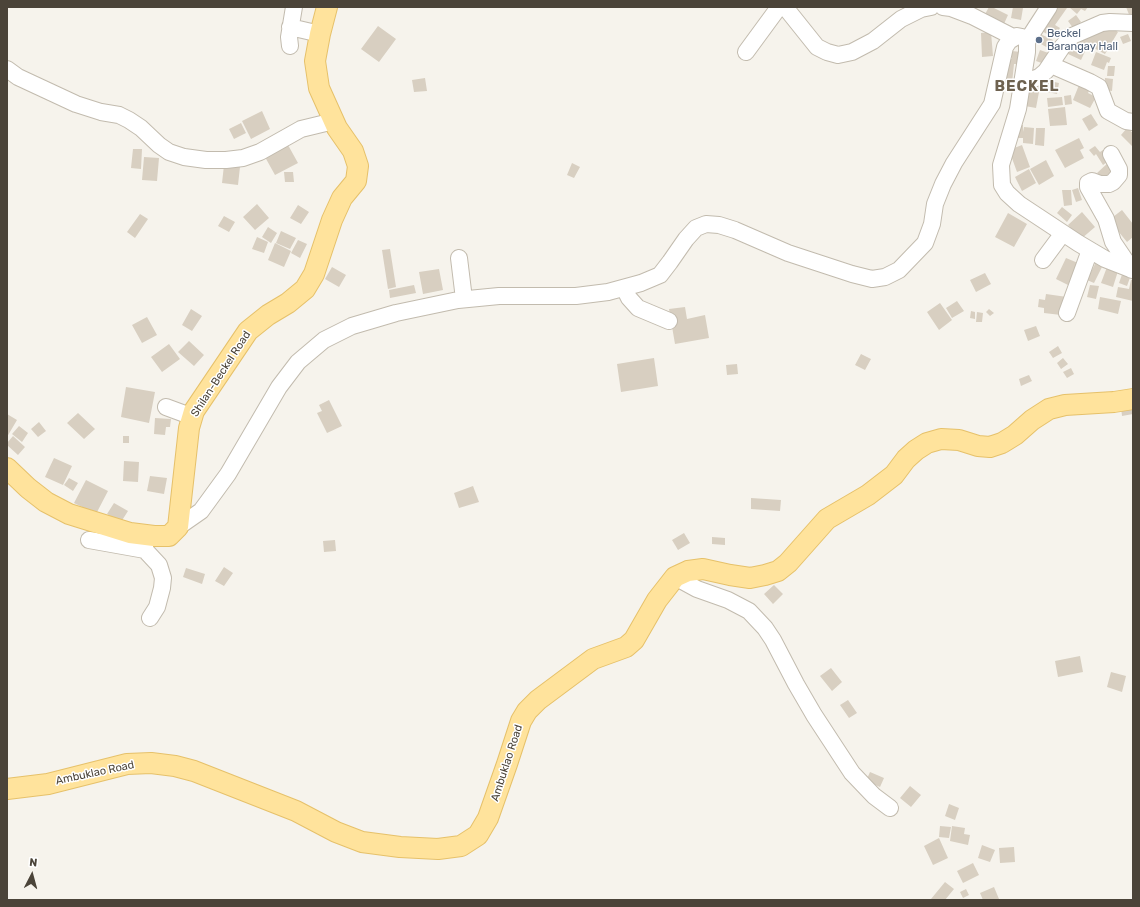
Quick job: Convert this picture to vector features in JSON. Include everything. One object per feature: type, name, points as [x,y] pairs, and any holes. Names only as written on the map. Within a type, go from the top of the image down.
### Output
[{"type":"main road","name":"Shilan-Beckel Road","points":[[178,527],[189,428],[194,411],[248,331],[305,289],[314,274],[332,220],[342,198],[356,181],[358,166],[353,151],[337,128],[319,88],[315,62],[327,7]]},
{"type":"main road","points":[[675,577],[688,571],[703,569],[750,578],[778,571],[788,563],[827,519],[868,495],[894,475],[916,450],[928,443],[941,439],[959,440],[978,446],[990,447],[1002,443],[1015,435],[1032,420],[1049,409],[1065,405],[1114,402],[1133,399]]},
{"type":"main road","points":[[7,468],[28,488],[46,502],[69,514],[130,533],[145,543],[169,536],[178,527]]},
{"type":"main road","name":"Ambuklao Road","points":[[7,789],[48,784],[127,764],[151,763],[175,766],[194,771],[296,811],[336,832],[362,842],[400,847],[438,849],[461,846],[478,834],[488,818],[521,720],[527,711],[538,700],[593,659],[626,647],[634,640],[657,600],[675,577]]},
{"type":"street","points":[[290,46],[288,36],[294,7]]},
{"type":"street","points":[[746,52],[779,7]]},
{"type":"street","points":[[785,7],[817,47],[827,52],[838,54],[852,52],[873,41],[901,19],[921,9],[930,7]]},
{"type":"street","points":[[943,7],[951,8],[972,16],[1020,39],[1026,52],[1018,109],[1001,166],[1002,185],[1007,193],[1019,204],[1063,234],[1105,259],[1133,270]]},
{"type":"street","points":[[1038,25],[1042,7]]},
{"type":"street","points":[[178,527],[201,511],[224,480],[279,387],[298,362],[324,340],[352,326],[396,313],[464,299],[499,296],[576,296],[624,288],[642,283],[660,275],[686,239],[696,228],[706,224],[719,224],[788,253],[872,279],[885,277],[899,270],[925,243],[932,224],[935,204],[943,184],[954,163],[992,104],[1005,47],[1009,41],[1020,39],[1038,25],[1049,7]]},
{"type":"street","points":[[1022,83],[1039,77],[1046,71],[1062,47],[1072,36],[1102,23],[1110,22],[1133,24]]},
{"type":"street","points":[[290,27],[320,34]]},
{"type":"street","points":[[1051,65],[1099,87],[1108,111],[1126,121],[1133,122]]},
{"type":"street","points":[[7,69],[18,76],[76,104],[101,112],[119,115],[141,128],[169,152],[184,157],[206,160],[243,158],[260,152],[301,129],[334,121]]},
{"type":"street","points":[[1111,154],[1119,169],[1119,175],[1109,184],[1092,182],[1088,183],[1088,187],[1106,219],[1113,242],[1133,270]]},
{"type":"street","points":[[1043,260],[1063,234]]},
{"type":"street","points":[[1067,313],[1090,250]]},
{"type":"street","points":[[459,258],[464,299]]},
{"type":"street","points":[[624,288],[629,298],[638,308],[669,321]]},
{"type":"street","points":[[166,407],[193,417]]},
{"type":"street","points":[[89,540],[145,543],[159,565],[163,578],[157,607],[150,618]]},
{"type":"street","points":[[675,577],[697,589],[728,600],[749,611],[765,628],[814,715],[852,773],[874,796],[890,808]]},
{"type":"building","points":[[989,7],[1008,15],[1003,26],[984,16]]},
{"type":"building","points":[[1013,7],[1023,8],[1021,20],[1011,18]]},
{"type":"building","points":[[1054,7],[1067,8],[1055,25],[1060,28],[1053,38],[1039,29]]},
{"type":"building","points":[[1069,7],[1088,7],[1085,11],[1081,9],[1077,14]]},
{"type":"building","points":[[1126,7],[1133,7],[1133,16],[1130,17]]},
{"type":"building","points":[[1076,15],[1081,22],[1073,28],[1068,21]]},
{"type":"building","points":[[1107,24],[1118,32],[1105,54],[1088,45],[1081,60],[1068,54],[1075,37],[1094,29],[1101,33]]},
{"type":"building","points":[[378,26],[396,39],[379,62],[361,49]]},
{"type":"building","points":[[991,32],[993,56],[982,57],[981,33]]},
{"type":"building","points":[[1038,33],[1053,40],[1048,48],[1034,40]]},
{"type":"building","points":[[1128,34],[1131,41],[1123,44],[1120,37]]},
{"type":"building","points":[[1040,50],[1054,55],[1050,66],[1036,61]]},
{"type":"building","points":[[1012,51],[1021,52],[1019,64],[1014,64],[1012,83],[1006,82],[1006,58],[1012,59]]},
{"type":"building","points":[[1096,52],[1111,58],[1109,63],[1107,62],[1104,70],[1091,65]]},
{"type":"building","points":[[1108,66],[1115,66],[1114,76],[1107,76]]},
{"type":"building","points":[[425,78],[427,91],[414,92],[412,80]]},
{"type":"building","points":[[1105,78],[1113,79],[1112,91],[1104,90]]},
{"type":"building","points":[[1040,79],[1059,83],[1057,94],[1038,90]]},
{"type":"building","points":[[1081,80],[1092,85],[1088,93],[1096,97],[1090,108],[1073,100]]},
{"type":"building","points":[[1027,90],[1039,92],[1036,108],[1025,106]]},
{"type":"building","points":[[1071,95],[1072,104],[1065,105],[1064,96]]},
{"type":"building","points":[[1062,97],[1063,105],[1048,107],[1047,98]]},
{"type":"building","points":[[1065,107],[1067,125],[1050,126],[1048,109]]},
{"type":"building","points":[[262,111],[270,129],[251,139],[242,121]]},
{"type":"building","points":[[1091,114],[1098,125],[1089,131],[1082,119]]},
{"type":"building","points":[[241,123],[246,133],[234,139],[229,129]]},
{"type":"building","points":[[1014,125],[1023,125],[1023,132],[1024,127],[1034,128],[1033,144],[1023,143],[1023,138],[1014,138]]},
{"type":"building","points":[[1036,128],[1045,128],[1044,146],[1035,145]]},
{"type":"building","points":[[1127,128],[1133,133],[1132,146],[1121,135]]},
{"type":"building","points":[[1079,138],[1084,148],[1080,150],[1084,158],[1065,168],[1055,150]]},
{"type":"building","points":[[288,145],[298,163],[275,175],[265,157]]},
{"type":"building","points":[[1022,145],[1030,167],[1017,172],[1009,150]]},
{"type":"building","points":[[1095,146],[1100,152],[1103,150],[1110,160],[1103,165],[1096,154],[1094,156],[1089,150]]},
{"type":"building","points":[[133,149],[142,149],[141,169],[131,168]]},
{"type":"building","points":[[144,157],[159,158],[157,181],[142,180]]},
{"type":"building","points":[[1046,160],[1054,176],[1039,185],[1030,169]]},
{"type":"building","points":[[1109,162],[1115,169],[1103,179],[1097,173]]},
{"type":"building","points":[[572,163],[580,167],[574,178],[567,175]]},
{"type":"building","points":[[224,165],[240,167],[238,185],[222,183]]},
{"type":"building","points":[[1029,169],[1036,183],[1022,191],[1015,177]]},
{"type":"building","points":[[284,172],[293,172],[294,182],[285,182]]},
{"type":"building","points":[[1078,188],[1082,200],[1076,202],[1072,190]]},
{"type":"building","points":[[1062,190],[1071,190],[1072,205],[1064,206]]},
{"type":"building","points":[[257,204],[269,218],[255,230],[243,217]]},
{"type":"building","points":[[298,205],[309,212],[301,224],[290,218]]},
{"type":"building","points":[[1062,207],[1072,215],[1067,222],[1057,213]]},
{"type":"building","points":[[1122,210],[1133,224],[1133,237],[1127,242],[1109,220]]},
{"type":"building","points":[[1082,212],[1095,227],[1081,239],[1068,225]]},
{"type":"building","points":[[1008,213],[1027,224],[1014,247],[995,237]]},
{"type":"building","points":[[140,214],[148,219],[135,238],[127,232]]},
{"type":"building","points":[[224,216],[235,222],[229,232],[218,226]]},
{"type":"building","points":[[268,227],[277,233],[271,243],[262,237]]},
{"type":"building","points":[[281,231],[296,238],[290,249],[276,243]]},
{"type":"building","points":[[257,237],[268,242],[264,253],[252,249]]},
{"type":"building","points":[[298,240],[307,244],[300,258],[291,253]]},
{"type":"building","points":[[275,243],[291,251],[284,267],[268,260]]},
{"type":"building","points":[[390,249],[396,287],[388,289],[382,250]]},
{"type":"building","points":[[1066,258],[1078,263],[1068,285],[1056,279]]},
{"type":"building","points":[[1096,262],[1103,265],[1094,283],[1087,280]]},
{"type":"building","points":[[332,267],[346,275],[339,287],[325,279]]},
{"type":"building","points":[[1107,267],[1118,271],[1113,287],[1101,283]]},
{"type":"building","points":[[439,269],[443,290],[423,294],[419,272]]},
{"type":"building","points":[[1124,269],[1132,272],[1127,286],[1119,283]]},
{"type":"building","points":[[985,273],[991,284],[976,292],[970,280]]},
{"type":"building","points":[[1131,280],[1133,280],[1133,301],[1116,297],[1118,287],[1129,289]]},
{"type":"building","points":[[414,285],[416,293],[390,298],[389,290]]},
{"type":"building","points":[[1090,285],[1099,286],[1096,299],[1087,297]]},
{"type":"building","points":[[1046,294],[1067,297],[1061,315],[1044,313],[1044,308],[1038,307],[1039,299],[1045,300]]},
{"type":"building","points":[[1100,297],[1121,301],[1118,314],[1098,309]]},
{"type":"building","points":[[957,301],[964,311],[952,318],[946,308]]},
{"type":"building","points":[[940,303],[952,320],[939,330],[927,312]]},
{"type":"building","points":[[685,307],[687,319],[705,315],[709,338],[675,344],[669,309]]},
{"type":"building","points":[[191,309],[202,316],[192,331],[182,325]]},
{"type":"building","points":[[989,309],[994,313],[990,316],[986,312]]},
{"type":"building","points":[[971,311],[975,312],[975,319],[970,318]]},
{"type":"building","points":[[977,312],[983,313],[982,322],[976,322]]},
{"type":"building","points":[[147,317],[157,335],[142,343],[132,325]]},
{"type":"building","points":[[1036,326],[1040,336],[1028,341],[1024,330]]},
{"type":"building","points":[[189,341],[204,355],[194,366],[178,352]]},
{"type":"building","points":[[169,344],[180,359],[162,372],[151,357]]},
{"type":"building","points":[[1058,346],[1062,353],[1053,358],[1049,352]]},
{"type":"building","points":[[861,354],[871,359],[865,370],[855,365]]},
{"type":"building","points":[[654,358],[658,386],[621,392],[617,364]]},
{"type":"building","points":[[1063,358],[1068,364],[1061,369],[1057,363]]},
{"type":"building","points":[[737,364],[738,374],[727,375],[726,365]]},
{"type":"building","points":[[1071,368],[1074,374],[1067,378],[1063,372]]},
{"type":"building","points":[[1029,375],[1032,381],[1021,386],[1019,379]]},
{"type":"building","points":[[126,387],[155,392],[149,423],[121,417]]},
{"type":"building","points":[[329,400],[342,426],[327,433],[317,413],[322,411],[319,405]]},
{"type":"building","points":[[1133,405],[1133,414],[1122,416],[1121,407]]},
{"type":"building","points":[[78,413],[95,429],[84,439],[67,423]]},
{"type":"building","points":[[7,414],[17,420],[7,437]]},
{"type":"building","points":[[155,418],[171,419],[170,427],[166,427],[165,435],[154,434]]},
{"type":"building","points":[[39,422],[46,431],[38,437],[31,429]]},
{"type":"building","points":[[19,426],[28,433],[22,442],[12,434]]},
{"type":"building","points":[[13,436],[25,447],[18,455],[7,445]]},
{"type":"building","points":[[123,436],[129,436],[129,443],[123,443]]},
{"type":"building","points":[[54,458],[72,466],[63,485],[45,477]]},
{"type":"building","points":[[124,461],[139,462],[138,482],[123,481]]},
{"type":"building","points":[[150,476],[167,478],[164,494],[147,491]]},
{"type":"building","points":[[69,478],[78,483],[73,491],[64,485]]},
{"type":"building","points":[[86,480],[108,491],[96,514],[74,503]]},
{"type":"building","points":[[473,486],[479,502],[459,508],[454,493]]},
{"type":"building","points":[[751,498],[781,500],[780,511],[751,509]]},
{"type":"building","points":[[114,503],[128,511],[121,522],[107,514]]},
{"type":"building","points":[[684,533],[690,543],[678,550],[672,540]]},
{"type":"building","points":[[712,537],[725,538],[725,545],[712,544]]},
{"type":"building","points":[[335,540],[336,551],[324,552],[323,541]]},
{"type":"building","points":[[224,567],[233,573],[224,586],[215,581]]},
{"type":"building","points":[[186,568],[205,574],[202,584],[183,577]]},
{"type":"building","points":[[774,585],[783,594],[773,604],[764,594]]},
{"type":"building","points":[[1080,656],[1083,672],[1058,677],[1055,661]]},
{"type":"building","points":[[831,668],[842,682],[832,691],[820,676]]},
{"type":"building","points":[[1111,672],[1126,676],[1122,692],[1107,687]]},
{"type":"building","points":[[848,700],[857,713],[849,718],[840,705]]},
{"type":"building","points":[[870,772],[884,778],[880,787],[866,781]]},
{"type":"building","points":[[910,786],[921,795],[911,807],[900,798]]},
{"type":"building","points":[[949,804],[959,808],[955,820],[945,816]]},
{"type":"building","points":[[940,826],[951,827],[949,838],[939,837]]},
{"type":"building","points":[[952,826],[965,828],[964,834],[970,835],[968,845],[950,841]]},
{"type":"building","points":[[939,838],[948,858],[933,865],[924,846]]},
{"type":"building","points":[[982,845],[995,850],[990,862],[978,858]]},
{"type":"building","points":[[1014,847],[1015,862],[1000,863],[999,848]]},
{"type":"building","points":[[973,863],[979,875],[963,883],[957,871]]},
{"type":"building","points":[[945,882],[954,889],[945,900],[932,900],[931,899]]},
{"type":"building","points":[[994,887],[999,899],[983,900],[980,893]]},
{"type":"building","points":[[966,889],[969,895],[963,898],[960,892]]},
{"type":"place","name":"Beckel Barangay Hall","points":[[1039,40]]},
{"type":"district","name":"BECKEL","points":[[1027,87]]}]
